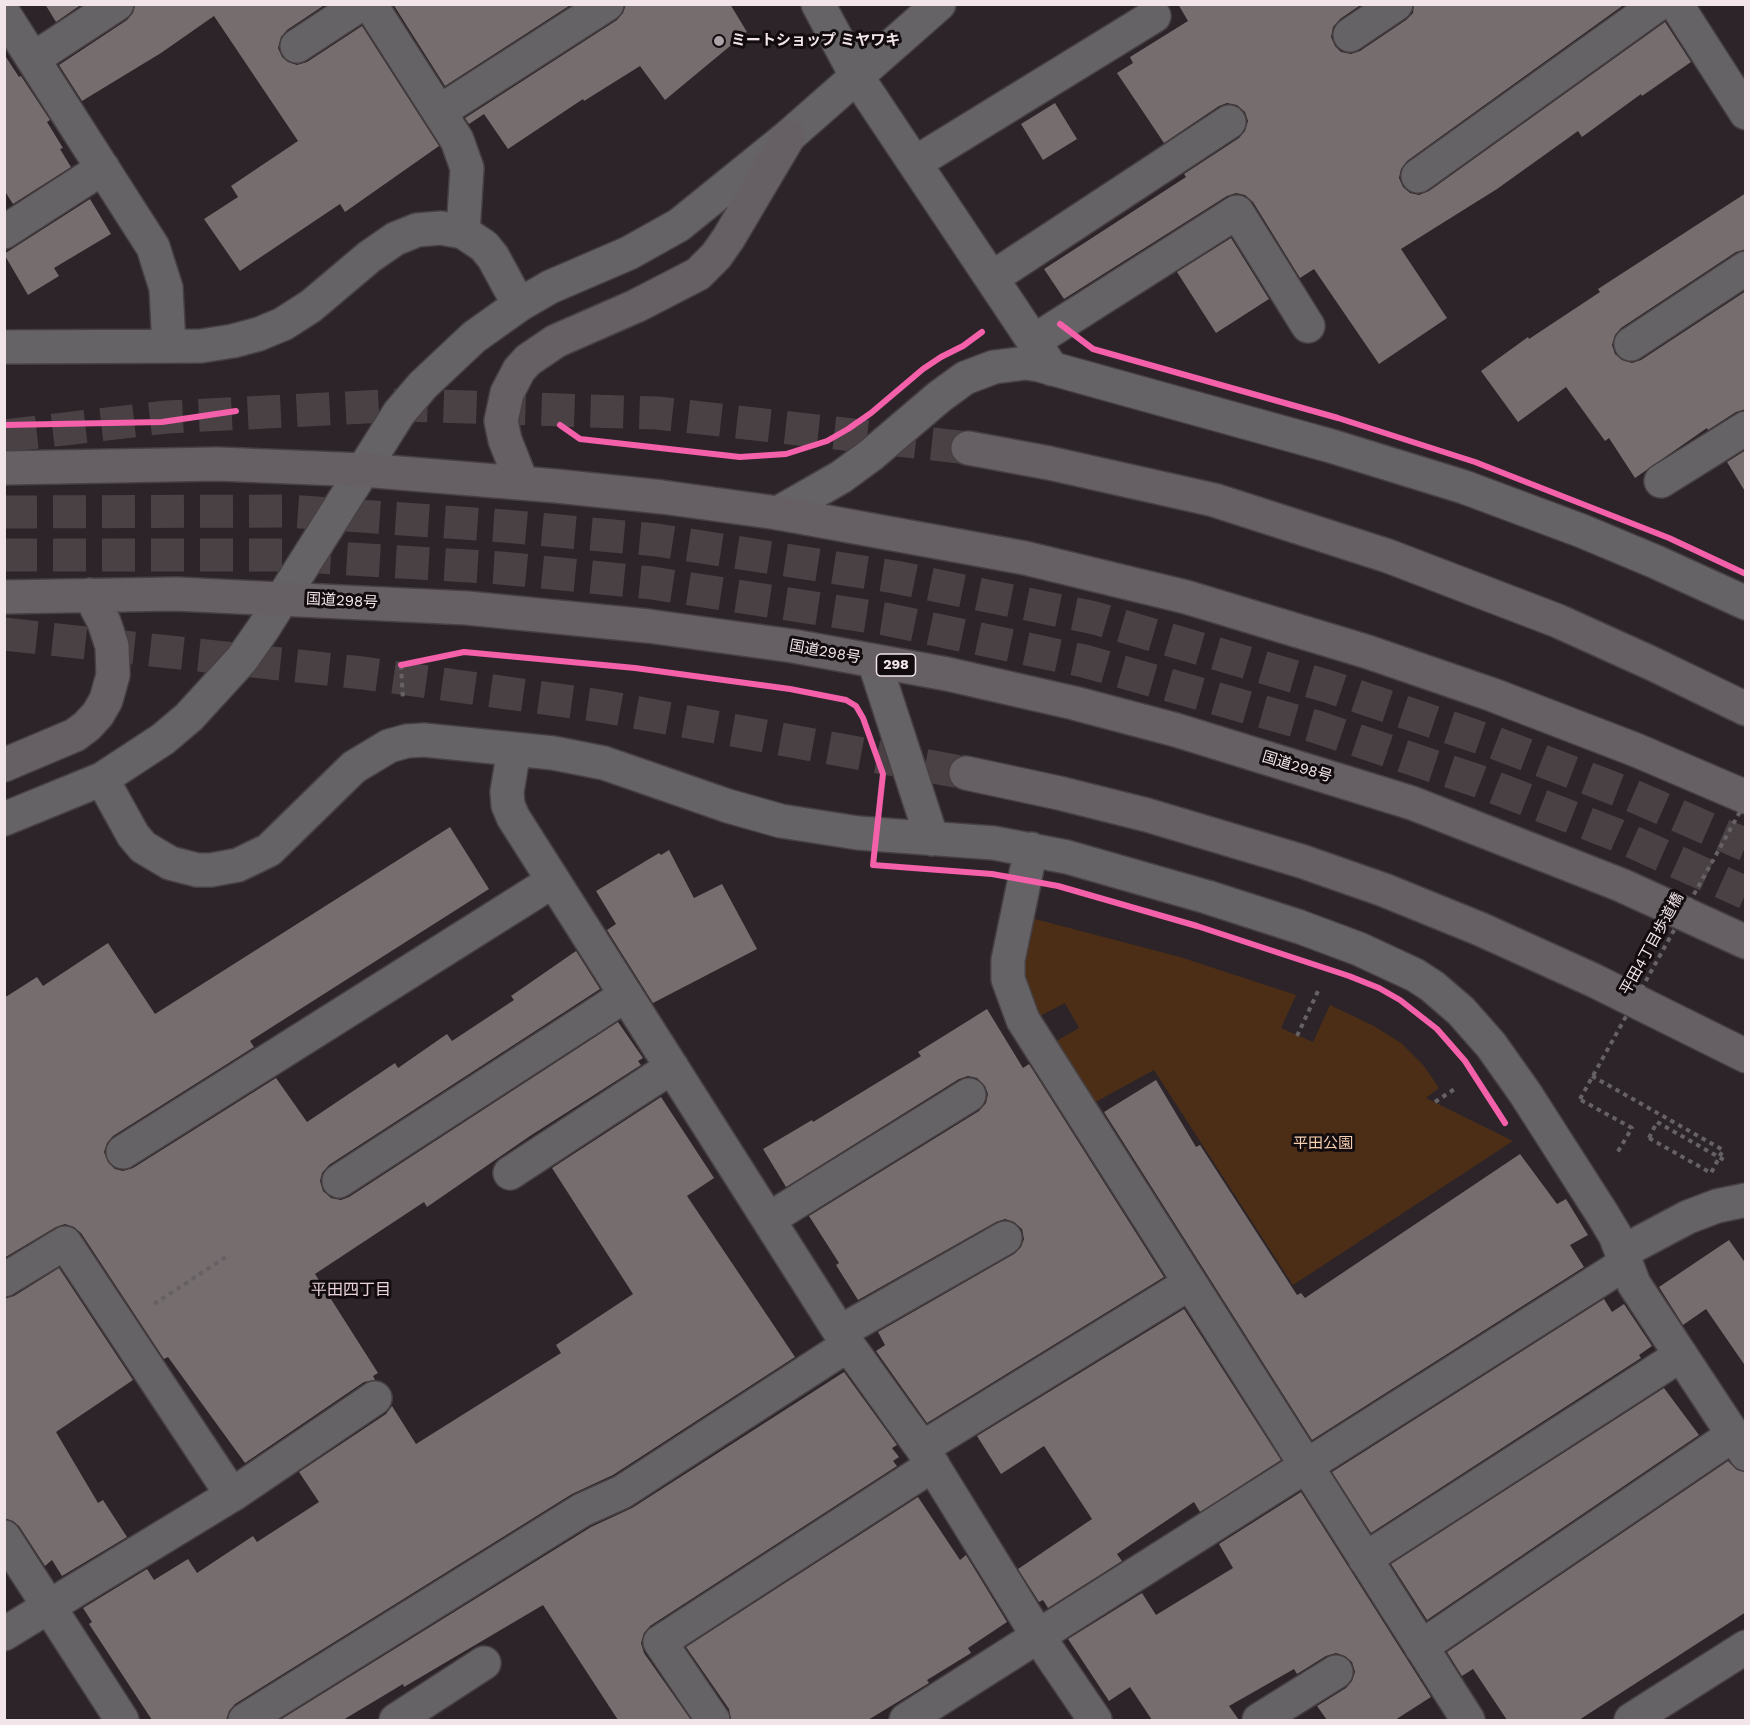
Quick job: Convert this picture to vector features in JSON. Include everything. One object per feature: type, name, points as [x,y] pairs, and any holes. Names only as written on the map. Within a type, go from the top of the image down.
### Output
[{"type":"highway","points":[[522,483],[505,440],[501,421],[507,393],[519,370],[528,360],[556,341],[636,306],[698,274],[716,256],[728,239],[789,136]]},
{"type":"highway","points":[[968,448],[1060,465],[1214,501],[1388,556],[1558,621],[1653,663],[1746,709]]},
{"type":"highway","points":[[4,468],[207,464],[363,470],[522,483],[662,497],[778,513],[1025,558],[1186,597],[1368,652],[1493,695],[1636,750],[1746,799]]},
{"type":"highway","name":"国道298号","points":[[4,597],[176,594],[467,608],[648,626],[793,646],[947,675],[1074,703],[1176,730],[1412,803],[1621,885],[1746,942]]},
{"type":"highway","points":[[4,765],[75,735],[93,720],[106,700],[113,675],[112,645],[104,622],[90,595]]},
{"type":"highway","points":[[966,773],[1147,815],[1301,861],[1384,890],[1480,929],[1583,975],[1746,1056]]},
{"type":"street","points":[[20,52],[117,4]]},
{"type":"street","points":[[297,46],[361,4]]},
{"type":"street","points":[[370,4],[457,140],[467,168],[463,232]]},
{"type":"street","points":[[439,112],[607,4]]},
{"type":"street","points":[[818,4],[857,77],[1052,369]]},
{"type":"street","points":[[4,819],[102,779],[163,739],[189,717],[242,659],[284,598],[399,413],[423,385],[474,337],[550,287],[629,253],[679,225],[789,136],[939,4]]},
{"type":"street","points":[[1350,35],[1396,4]]},
{"type":"street","points":[[1418,176],[1658,4]]},
{"type":"street","points":[[1676,4],[1746,113]]},
{"type":"street","points":[[4,14],[20,52],[103,168],[153,247],[166,288],[169,346]]},
{"type":"street","points":[[915,163],[1155,16]]},
{"type":"street","points":[[992,278],[1229,122]]},
{"type":"street","points":[[4,232],[103,168]]},
{"type":"street","points":[[1034,341],[1237,212],[1308,326]]},
{"type":"street","points":[[4,347],[201,346],[259,334],[283,324],[311,306],[369,257],[395,239],[417,230],[441,228],[463,232],[484,246],[493,257],[519,306]]},
{"type":"street","points":[[1631,344],[1746,268]]},
{"type":"street","points":[[778,513],[842,477],[964,378],[977,371],[1010,364],[1039,365],[1331,446],[1464,487],[1582,531],[1746,603]]},
{"type":"street","points":[[1661,481],[1746,428]]},
{"type":"street","points":[[874,661],[932,839]]},
{"type":"street","points":[[102,779],[143,847],[170,863],[197,870],[211,870],[238,865],[269,850],[354,767],[389,746],[407,741],[424,740],[553,753],[604,763],[728,806],[781,821],[830,830],[994,843],[1031,849],[1116,871],[1300,927],[1359,949],[1432,986],[1461,1011],[1491,1045],[1525,1093],[1603,1215],[1624,1257],[1634,1284],[1741,1444],[1421,1647]]},
{"type":"street","points":[[514,749],[507,792],[508,806],[513,817],[844,1338],[927,1456],[1038,1636],[1095,1720]]},
{"type":"street","points":[[1031,849],[1008,960],[1008,979],[1023,1020],[1468,1720]]},
{"type":"street","points":[[123,1152],[553,881]]},
{"type":"street","points":[[339,1181],[626,995]]},
{"type":"street","points":[[510,1173],[672,1067]]},
{"type":"street","points":[[769,1219],[969,1095]]},
{"type":"street","points":[[906,1720],[1306,1465],[1688,1217],[1746,1200]]},
{"type":"street","points":[[245,1720],[582,1510],[622,1492],[844,1338],[1005,1238]]},
{"type":"street","points":[[4,1280],[65,1243],[231,1495]]},
{"type":"street","points":[[713,1720],[660,1642],[927,1456],[1190,1283]]},
{"type":"street","points":[[1365,1559],[1681,1355]]},
{"type":"street","points":[[4,1635],[231,1495],[375,1398]]},
{"type":"street","points":[[4,1537],[122,1720]]},
{"type":"street","points":[[1631,1720],[1746,1647]]},
{"type":"street","points":[[396,1720],[484,1663]]},
{"type":"street","points":[[1259,1720],[1336,1672]]},
{"type":"path","points":[[403,711],[401,665],[411,663]]},
{"type":"path","points":[[1297,1036],[1318,989]]},
{"type":"path","points":[[1592,1076],[1723,1150],[1711,1173],[1649,1138],[1657,1122],[1714,1154]]},
{"type":"path","points":[[1435,1102],[1456,1088]]},
{"type":"path","points":[[120,1326],[228,1255]]},
{"type":"green space","name":"平田公園","points":[[1035,919],[1180,957],[1296,995],[1281,1028],[1313,1042],[1330,1005],[1374,1026],[1401,1043],[1424,1066],[1439,1088],[1426,1098],[1513,1141],[1293,1285],[1154,1070],[1090,1105],[1056,1050],[1058,1040],[1079,1028],[1065,1003],[1038,1017],[1031,1014],[1020,960]]},
{"type":"building","points":[[45,4],[82,4],[56,22]]},
{"type":"building","points":[[135,4],[326,4],[287,30],[281,37],[278,48],[282,57],[297,65],[307,62],[362,26],[439,146],[345,212],[340,204],[240,271],[204,219],[238,197],[231,186],[298,141],[214,16],[161,53],[82,101],[59,65],[127,20],[133,13]]},
{"type":"building","points":[[393,4],[572,4],[445,86]]},
{"type":"building","points":[[626,4],[730,4],[747,32],[665,100],[640,66],[584,101],[583,99],[508,149],[484,114],[469,124],[465,118],[617,20]]},
{"type":"building","points":[[1178,4],[1362,4],[1340,19],[1333,27],[1331,37],[1335,46],[1341,52],[1351,54],[1360,51],[1406,20],[1413,13],[1414,4],[1625,4],[1407,161],[1401,169],[1399,178],[1403,187],[1410,193],[1419,195],[1429,191],[1665,22],[1691,62],[1642,96],[1641,94],[1582,137],[1578,131],[1497,189],[1401,249],[1447,318],[1379,364],[1314,269],[1300,278],[1253,202],[1245,195],[1236,193],[1227,196],[1064,299],[1044,269],[1186,177],[1184,174],[1239,138],[1245,131],[1248,121],[1245,112],[1237,105],[1227,103],[1164,143],[1117,73],[1133,63],[1130,57],[1188,21]]},
{"type":"building","points":[[4,54],[50,120],[47,122],[63,148],[60,149],[71,167],[13,204],[4,190]]},
{"type":"building","points":[[1055,103],[1077,139],[1043,160],[1021,124]]},
{"type":"building","points":[[1746,193],[1746,249],[1736,252],[1621,328],[1615,335],[1612,345],[1615,354],[1622,360],[1632,363],[1641,360],[1746,291],[1746,409],[1736,412],[1708,430],[1707,428],[1635,478],[1609,438],[1605,441],[1566,387],[1518,422],[1481,371],[1528,337],[1529,339],[1600,292],[1598,289]]},
{"type":"building","points":[[90,199],[111,234],[54,268],[59,276],[28,295],[4,254]]},
{"type":"building","points":[[1231,238],[1269,299],[1216,333],[1177,272]]},
{"type":"building","points":[[1746,450],[1746,493],[1727,462]]},
{"type":"building","points":[[450,827],[489,889],[250,1041],[254,1047],[113,1136],[104,1152],[108,1162],[115,1169],[123,1171],[133,1168],[276,1078],[307,1122],[395,1063],[398,1068],[447,1034],[452,1041],[514,1000],[511,996],[576,951],[600,989],[329,1165],[322,1173],[320,1181],[323,1191],[331,1198],[341,1200],[349,1197],[618,1022],[643,1058],[638,1061],[641,1065],[530,1136],[427,1207],[424,1202],[315,1274],[378,1373],[373,1376],[375,1380],[364,1382],[245,1463],[168,1357],[164,1359],[81,1233],[74,1227],[65,1224],[56,1227],[4,1258],[4,998],[37,977],[43,986],[108,943],[155,1014]]},
{"type":"building","points":[[669,850],[694,898],[722,884],[757,949],[653,1003],[607,930],[616,924],[596,891],[659,853],[661,855]]},
{"type":"building","points":[[987,1009],[1023,1068],[1029,1064],[1164,1277],[927,1423],[876,1351],[885,1345],[878,1332],[1014,1254],[1021,1247],[1024,1239],[1022,1229],[1014,1222],[1005,1219],[996,1222],[858,1300],[836,1265],[839,1263],[809,1216],[979,1111],[986,1103],[988,1094],[985,1086],[977,1078],[968,1076],[959,1079],[786,1187],[763,1149],[812,1120],[813,1122],[921,1056],[918,1052]]},
{"type":"building","points":[[1156,1080],[1196,1147],[1200,1145],[1297,1295],[1301,1293],[1305,1298],[1520,1154],[1557,1204],[1566,1199],[1588,1235],[1570,1245],[1584,1267],[1312,1440],[1104,1112]]},
{"type":"building","points":[[661,1097],[714,1178],[687,1196],[795,1357],[613,1475],[572,1494],[235,1704],[226,1720],[152,1720],[89,1624],[92,1622],[83,1608],[147,1569],[154,1580],[188,1559],[197,1573],[253,1536],[257,1542],[319,1502],[299,1472],[386,1414],[392,1406],[416,1444],[561,1353],[556,1345],[633,1294],[552,1168]]},
{"type":"building","points":[[1729,1240],[1746,1264],[1746,1367],[1706,1309],[1683,1325],[1659,1287]]},
{"type":"building","points":[[59,1268],[133,1380],[56,1432],[98,1503],[103,1500],[127,1537],[62,1576],[52,1560],[45,1566],[19,1526],[4,1518],[4,1299],[14,1296]]},
{"type":"building","points":[[1604,1299],[1612,1312],[1624,1304],[1652,1346],[1639,1355],[1641,1358],[1371,1533],[1332,1472]]},
{"type":"building","points":[[1184,1309],[1281,1460],[1200,1512],[1194,1502],[1117,1554],[1122,1561],[1048,1608],[1043,1600],[1039,1602],[1018,1569],[1092,1519],[1044,1446],[1001,1474],[977,1436]]},
{"type":"building","points":[[844,1372],[897,1445],[892,1448],[899,1457],[893,1461],[897,1466],[650,1626],[644,1633],[641,1643],[644,1653],[691,1720],[618,1720],[543,1605],[343,1720],[280,1720],[591,1527],[632,1508]]},
{"type":"building","points":[[1664,1388],[1699,1435],[1427,1620],[1391,1564]]},
{"type":"building","points":[[1728,1461],[1737,1470],[1746,1472],[1746,1612],[1579,1720],[1507,1720],[1473,1669],[1462,1676],[1447,1652]]},
{"type":"building","points":[[1301,1492],[1431,1697],[1395,1720],[1327,1720],[1317,1706],[1346,1688],[1355,1672],[1352,1662],[1336,1653],[1326,1656],[1297,1674],[1294,1669],[1229,1706],[1239,1720],[1152,1720],[1130,1687],[1109,1701],[1068,1639],[1142,1593],[1156,1615],[1233,1568],[1219,1544]]},
{"type":"building","points":[[918,1497],[960,1560],[966,1555],[1007,1622],[968,1648],[971,1653],[927,1680],[929,1683],[868,1720],[731,1720],[729,1709],[686,1647]]},
{"type":"tunnel","points":[[4,436],[167,417],[404,405],[657,413],[968,448]]},
{"type":"tunnel","points":[[4,512],[288,511],[504,526],[657,540],[895,577],[1095,618],[1330,687],[1493,742],[1631,795],[1746,845]]},
{"type":"tunnel","points":[[4,555],[285,555],[501,568],[652,583],[885,619],[1084,661],[1317,727],[1478,781],[1617,835],[1746,893]]},
{"type":"tunnel","points":[[4,634],[363,673],[601,706],[966,773]]},
{"type":"cycle path","points":[[1060,324],[1093,349],[1338,418],[1475,462],[1669,538],[1746,574]]},
{"type":"cycle path","points":[[560,425],[580,439],[740,457],[786,454],[827,441],[848,429],[871,413],[923,369],[982,332]]},
{"type":"cycle path","points":[[4,425],[162,422],[236,411]]},
{"type":"cycle path","points":[[401,665],[464,652],[635,668],[790,689],[846,700],[856,706],[863,718],[883,774],[873,865],[992,874],[1058,886],[1197,926],[1379,988],[1400,1000],[1437,1029],[1465,1061],[1505,1123]]},
{"type":"place","name":"ミートショップ ミヤワキ","points":[[719,41]]},
{"type":"district","name":"平田四丁目","points":[[351,1290]]}]
